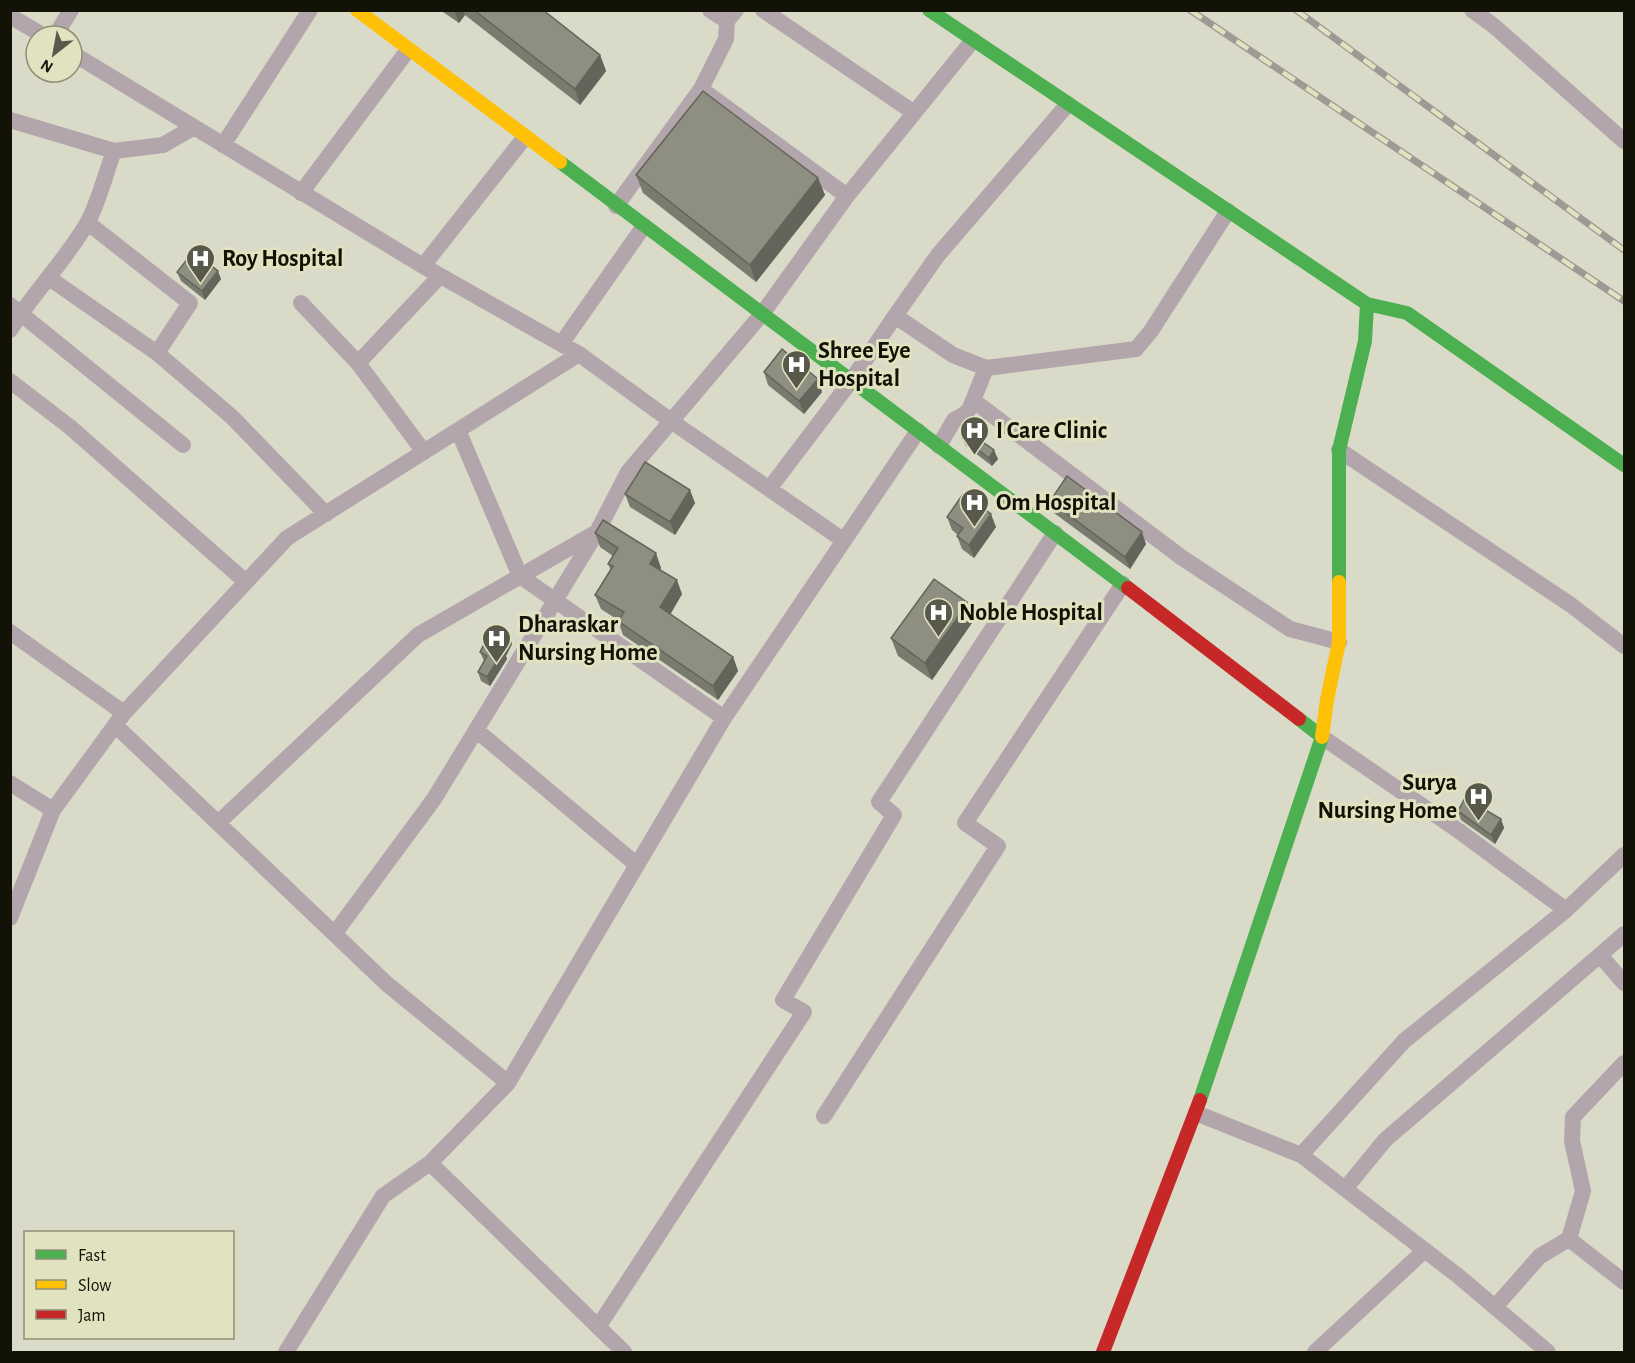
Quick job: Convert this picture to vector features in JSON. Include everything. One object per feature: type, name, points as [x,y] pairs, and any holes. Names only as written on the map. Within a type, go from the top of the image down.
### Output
[{"type":"main road","points":[[929,10],[1367,304],[1407,313],[1624,465]]},
{"type":"main road","points":[[364,13],[408,50],[1123,584],[1322,736]]},
{"type":"main road","points":[[1103,1353],[1196,1113],[1322,736],[1339,642],[1339,450],[1365,341],[1367,304]]},
{"type":"street","points":[[62,24],[71,10]]},
{"type":"street","points":[[224,145],[310,10]]},
{"type":"street","points":[[616,206],[701,89],[726,39],[731,16],[710,10]]},
{"type":"street","points":[[764,10],[913,112]]},
{"type":"street","points":[[1472,10],[1495,18],[1624,141]]},
{"type":"street","points":[[10,16],[24,24]]},
{"type":"street","points":[[334,933],[434,799],[597,532],[628,472],[762,314],[847,196],[973,40]]},
{"type":"street","points":[[301,192],[408,50]]},
{"type":"street","points":[[84,60],[423,266],[579,354],[843,540]]},
{"type":"street","points":[[701,89],[847,196]]},
{"type":"street","points":[[769,489],[851,381],[938,255],[1068,104]]},
{"type":"street","points":[[10,120],[114,151],[163,145],[194,127]]},
{"type":"street","points":[[423,266],[525,137]]},
{"type":"street","points":[[10,330],[16,309],[50,278],[88,223],[114,151]]},
{"type":"street","points":[[895,316],[953,355],[986,368],[1136,349],[1151,331],[1228,211]]},
{"type":"street","points":[[88,223],[190,303],[157,353]]},
{"type":"street","points":[[561,344],[644,226]]},
{"type":"street","points":[[358,363],[440,276]]},
{"type":"street","points":[[50,278],[157,353],[231,417],[326,514]]},
{"type":"street","points":[[301,303],[358,363],[424,452]]},
{"type":"street","points":[[16,309],[183,445]]},
{"type":"street","points":[[10,918],[53,810],[120,719],[287,538],[579,354]]},
{"type":"street","points":[[939,446],[954,420],[965,414],[974,402],[986,368]]},
{"type":"street","points":[[10,381],[70,427],[246,582]]},
{"type":"street","points":[[974,402],[1181,557],[1290,629],[1339,642]]},
{"type":"street","points":[[458,430],[520,576],[554,602],[724,718]]},
{"type":"street","points":[[286,1353],[383,1196],[430,1163],[508,1083],[724,718],[918,431]]},
{"type":"street","points":[[1339,450],[1571,605],[1624,645]]},
{"type":"street","points":[[218,823],[418,635],[597,532]]},
{"type":"street","points":[[598,1327],[804,1012],[783,1000],[894,815],[879,802],[1055,533]]},
{"type":"street","points":[[824,1116],[998,846],[965,823],[1123,584]]},
{"type":"street","points":[[10,632],[120,719],[218,823],[387,984],[508,1083]]},
{"type":"street","points":[[476,730],[637,865]]},
{"type":"street","points":[[1322,736],[1468,837],[1566,910]]},
{"type":"street","points":[[10,783],[53,810]]},
{"type":"street","points":[[1300,1155],[1404,1041],[1566,910],[1624,855]]},
{"type":"street","points":[[1345,1189],[1385,1140],[1624,934]]},
{"type":"street","points":[[1600,955],[1624,983]]},
{"type":"street","points":[[1495,1308],[1540,1256],[1569,1239],[1583,1191],[1572,1141],[1573,1117],[1624,1063]]},
{"type":"street","points":[[1196,1113],[1300,1155],[1425,1251],[1548,1353]]},
{"type":"street","points":[[430,1163],[624,1353]]},
{"type":"street","points":[[1569,1239],[1624,1282]]},
{"type":"street","points":[[1315,1353],[1425,1251]]},
{"type":"building","points":[[474,10],[543,10],[600,55],[575,89]]},
{"type":"building","points":[[703,91],[818,178],[750,265],[636,175]]},
{"type":"building","points":[[193,252],[218,271],[202,291],[177,272]]},
{"type":"building","points":[[782,349],[818,379],[799,401],[764,372]]},
{"type":"building","points":[[967,431],[994,450],[989,458],[962,438]]},
{"type":"building","points":[[645,462],[690,490],[670,522],[625,494]]},
{"type":"building","points":[[1067,476],[1142,532],[1125,557],[1050,501]]},
{"type":"building","points":[[963,494],[991,514],[969,545],[957,536],[963,528],[947,517]]},
{"type":"building","points":[[603,520],[656,553],[650,564],[677,580],[660,607],[733,657],[713,686],[618,621],[624,612],[595,595],[613,566],[608,564],[618,548],[595,533]]},
{"type":"building","points":[[934,579],[968,603],[925,663],[891,638]]},
{"type":"building","points":[[499,630],[509,635],[501,649],[504,650],[487,677],[478,672],[487,656],[480,652],[490,633],[495,636]]},
{"type":"building","points":[[1465,798],[1501,819],[1491,835],[1458,811]]},
{"type":"railway","points":[[1190,10],[1624,301]]},
{"type":"railway","points":[[1296,10],[1624,250]]},
{"type":"traffic: fast","points":[[929,10],[1367,304],[1365,341],[1339,450],[1339,582]]},
{"type":"traffic: fast","points":[[560,162],[1128,588]]},
{"type":"traffic: fast","points":[[1367,304],[1407,313],[1624,465]]},
{"type":"traffic: fast","points":[[1200,1100],[1322,737],[1299,719]]},
{"type":"traffic: slow","points":[[357,10],[560,162]]},
{"type":"traffic: slow","points":[[1322,737],[1339,642],[1339,582]]},
{"type":"traffic: jam","points":[[1128,588],[1299,719]]},
{"type":"traffic: jam","points":[[1103,1352],[1200,1100]]},
{"type":"place","name":"Roy Hospital","points":[[201,284]]},
{"type":"place","name":"Shree Eye Hospital","points":[[797,390]]},
{"type":"place","name":"I Care Clinic","points":[[975,456]]},
{"type":"place","name":"Om Hospital","points":[[975,528]]},
{"type":"place","name":"Noble Hospital","points":[[938,638]]},
{"type":"place","name":"Dharaskar Nursing Home","points":[[497,664]]},
{"type":"place","name":"Surya Nursing Home","points":[[1478,822]]}]
